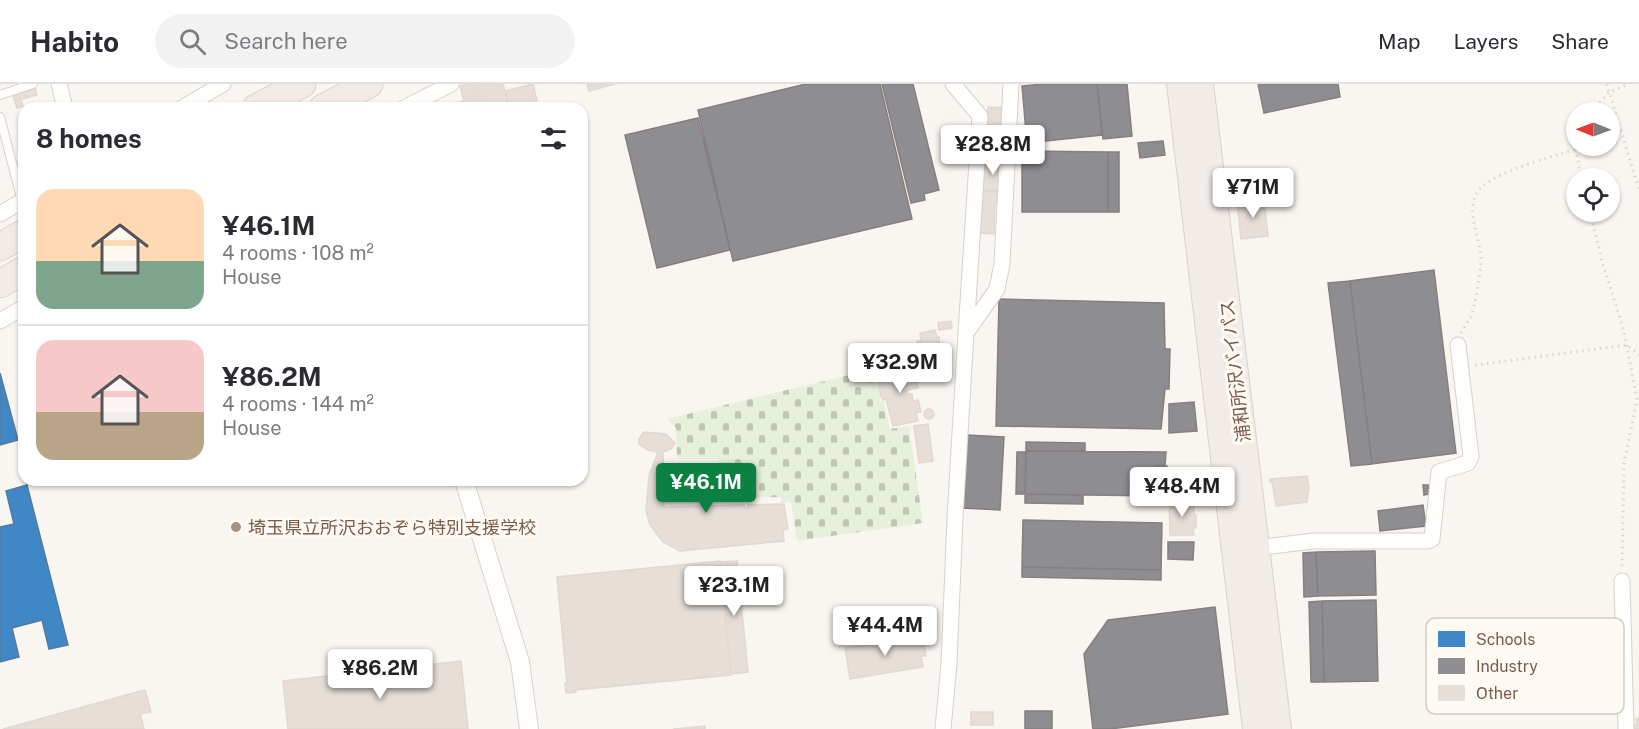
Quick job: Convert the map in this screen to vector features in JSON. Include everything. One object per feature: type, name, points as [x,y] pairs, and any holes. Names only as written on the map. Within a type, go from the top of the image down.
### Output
[{"type":"highway","points":[[268,102],[302,84]]},
{"type":"highway","points":[[334,102],[369,84]]},
{"type":"highway","name":"浦和所沢バイパス","points":[[1179,84],[1255,729]]},
{"type":"highway","name":"浦和所沢バイパス","points":[[1201,84],[1279,729]]},
{"type":"highway","points":[[0,247],[18,236]]},
{"type":"highway","points":[[0,284],[18,274]]},
{"type":"street","points":[[59,84],[64,102]]},
{"type":"street","points":[[192,102],[223,84]]},
{"type":"street","points":[[416,102],[451,84]]},
{"type":"street","points":[[943,729],[949,663],[955,518],[980,116],[953,84]]},
{"type":"street","points":[[966,333],[997,289],[1002,264],[1011,84]]},
{"type":"street","points":[[0,213],[18,203]]},
{"type":"street","points":[[0,321],[18,310]]},
{"type":"street","points":[[1257,548],[1313,541],[1428,541],[1432,538],[1438,472],[1468,462],[1471,456],[1458,345]]},
{"type":"street","points":[[466,486],[520,662],[530,729]]},
{"type":"street","points":[[1622,581],[1623,618]]},
{"type":"street","points":[[1624,655],[1626,729]]},
{"type":"lane","points":[[0,95],[33,84]]},
{"type":"lane","points":[[0,117],[18,182]]},
{"type":"path","points":[[1607,84],[1639,190]]},
{"type":"path","points":[[1600,102],[1609,92],[1629,84]]},
{"type":"path","points":[[1458,345],[1460,335],[1472,315],[1480,274],[1481,256],[1471,206],[1476,194],[1483,186],[1496,178],[1566,151]]},
{"type":"path","points":[[1593,222],[1627,345],[1637,400],[1624,463],[1622,581]]},
{"type":"path","points":[[1460,368],[1627,345],[1639,355]]},
{"type":"green space","points":[[874,369],[890,429],[909,426],[923,523],[797,541],[791,502],[781,503],[781,497],[671,500],[670,471],[719,470],[719,459],[677,459],[676,428],[667,419]]},
{"type":"building: Schools","points":[[0,373],[18,440],[0,445]]},
{"type":"building: Schools","points":[[27,486],[68,645],[49,649],[42,620],[12,628],[19,657],[0,662],[0,527],[14,524],[6,491]]},
{"type":"building: Industry","points":[[806,84],[880,84],[912,219],[733,261],[698,110]]},
{"type":"building: Industry","points":[[882,84],[913,84],[939,190],[924,194],[925,200],[911,203]]},
{"type":"building: Industry","points":[[1097,84],[1102,135],[1027,143],[1022,86]]},
{"type":"building: Industry","points":[[1097,84],[1127,84],[1132,136],[1103,139]]},
{"type":"building: Industry","points":[[1258,84],[1338,84],[1340,97],[1264,113]]},
{"type":"building: Industry","points":[[698,118],[730,250],[657,268],[625,135]]},
{"type":"building: Industry","points":[[1163,141],[1165,155],[1140,158],[1138,143]]},
{"type":"building: Industry","points":[[1022,151],[1108,152],[1108,212],[1022,212]]},
{"type":"building: Industry","points":[[1108,152],[1119,152],[1119,212],[1108,212]]},
{"type":"building: Industry","points":[[1434,270],[1456,453],[1372,464],[1350,281]]},
{"type":"building: Industry","points":[[1350,281],[1372,464],[1351,466],[1328,283]]},
{"type":"building: Industry","points":[[999,299],[1164,303],[1165,349],[1170,349],[1169,389],[1165,389],[1161,429],[996,426]]},
{"type":"building: Industry","points":[[1194,402],[1197,431],[1169,433],[1169,404]]},
{"type":"building: Industry","points":[[967,435],[1004,437],[1000,510],[963,508]]},
{"type":"building: Industry","points":[[1026,442],[1085,443],[1085,451],[1026,451]]},
{"type":"building: Industry","points":[[1026,451],[1166,452],[1165,466],[1155,466],[1154,496],[1025,494]]},
{"type":"building: Industry","points":[[1017,452],[1026,452],[1025,494],[1016,494]]},
{"type":"building: Industry","points":[[1155,466],[1167,466],[1167,496],[1154,495]]},
{"type":"building: Industry","points":[[1423,485],[1428,485],[1429,494],[1424,495]]},
{"type":"building: Industry","points":[[1025,494],[1083,495],[1083,504],[1025,503]]},
{"type":"building: Industry","points":[[1423,505],[1426,526],[1380,531],[1378,511]]},
{"type":"building: Industry","points":[[1023,520],[1162,523],[1161,570],[1022,567]]},
{"type":"building: Industry","points":[[1168,542],[1194,542],[1193,560],[1168,559]]},
{"type":"building: Industry","points":[[1375,551],[1376,595],[1318,596],[1316,552]]},
{"type":"building: Industry","points":[[1316,552],[1318,596],[1304,597],[1303,553]]},
{"type":"building: Industry","points":[[1022,567],[1161,570],[1161,580],[1022,577]]},
{"type":"building: Industry","points":[[1376,600],[1378,681],[1324,682],[1322,601]]},
{"type":"building: Industry","points":[[1322,601],[1324,682],[1311,682],[1309,602]]},
{"type":"building: Industry","points":[[1215,607],[1228,714],[1110,729],[1093,729],[1084,654],[1108,620]]},
{"type":"building: Industry","points":[[1025,711],[1052,711],[1052,729],[1025,729]]},
{"type":"building: Other","points":[[474,84],[478,102],[460,102],[464,101],[460,86]]},
{"type":"building: Other","points":[[476,84],[503,84],[508,102],[480,102]]},
{"type":"building: Other","points":[[533,84],[537,102],[508,102],[505,91]]},
{"type":"building: Other","points":[[587,84],[615,84],[589,91]]},
{"type":"building: Other","points":[[35,88],[37,95],[23,99],[21,93]]},
{"type":"building: Other","points":[[19,94],[22,102],[18,102],[18,108],[17,108],[13,96]]},
{"type":"building: Other","points":[[988,107],[1006,108],[1005,135],[987,135]]},
{"type":"building: Other","points":[[986,136],[1004,137],[1003,162],[985,161]]},
{"type":"building: Other","points":[[985,162],[1003,163],[1001,191],[983,190]]},
{"type":"building: Other","points":[[982,191],[1001,192],[1000,204],[995,204],[994,234],[980,233]]},
{"type":"building: Other","points":[[1264,198],[1268,236],[1241,239],[1237,202]]},
{"type":"building: Other","points":[[951,321],[952,328],[939,330],[938,323]]},
{"type":"building: Other","points":[[935,330],[937,338],[939,337],[940,353],[920,357],[917,341],[921,341],[920,333]]},
{"type":"building: Other","points":[[941,356],[945,376],[918,381],[914,362]]},
{"type":"building: Other","points":[[912,362],[918,388],[907,390],[908,394],[912,394],[913,401],[918,400],[921,412],[916,413],[918,421],[893,426],[886,399],[883,400],[881,396],[876,373],[899,369],[898,365]]},
{"type":"building: Other","points":[[929,409],[933,410],[933,418],[929,419],[925,418],[924,414],[925,410]]},
{"type":"building: Other","points":[[928,424],[933,461],[919,463],[914,426]]},
{"type":"building: Other","points":[[644,432],[666,434],[675,443],[671,449],[663,452],[664,495],[660,495],[660,499],[664,499],[664,507],[706,506],[706,509],[710,509],[711,506],[744,505],[744,508],[747,508],[748,505],[784,504],[788,529],[783,530],[784,541],[680,551],[663,542],[650,525],[646,511],[649,476],[658,452],[648,450],[639,444],[639,439]]},
{"type":"building: Other","points":[[1307,476],[1309,487],[1307,502],[1276,506],[1270,479]]},
{"type":"building: Other","points":[[1169,500],[1191,500],[1194,515],[1196,515],[1194,535],[1170,535]]},
{"type":"building: Other","points":[[720,561],[731,675],[575,690],[576,692],[566,693],[557,577]]},
{"type":"building: Other","points":[[737,561],[748,672],[731,674],[720,562]]},
{"type":"building: Other","points":[[923,636],[926,656],[921,656],[923,667],[850,679],[845,648]]},
{"type":"building: Other","points":[[461,661],[468,729],[288,729],[283,681]]},
{"type":"building: Other","points":[[145,690],[151,712],[140,714],[144,729],[3,729]]},
{"type":"building: Other","points":[[971,712],[993,712],[993,725],[971,725]]},
{"type":"building: Other","points":[[1639,718],[1639,729],[1632,729],[1632,725],[1637,725],[1636,719]]},
{"type":"building: Other","points":[[705,726],[705,729],[673,729]]},
{"type":"place","name":"埼玉県立所沢おおぞら特別支援学校","points":[[236,527]]}]
